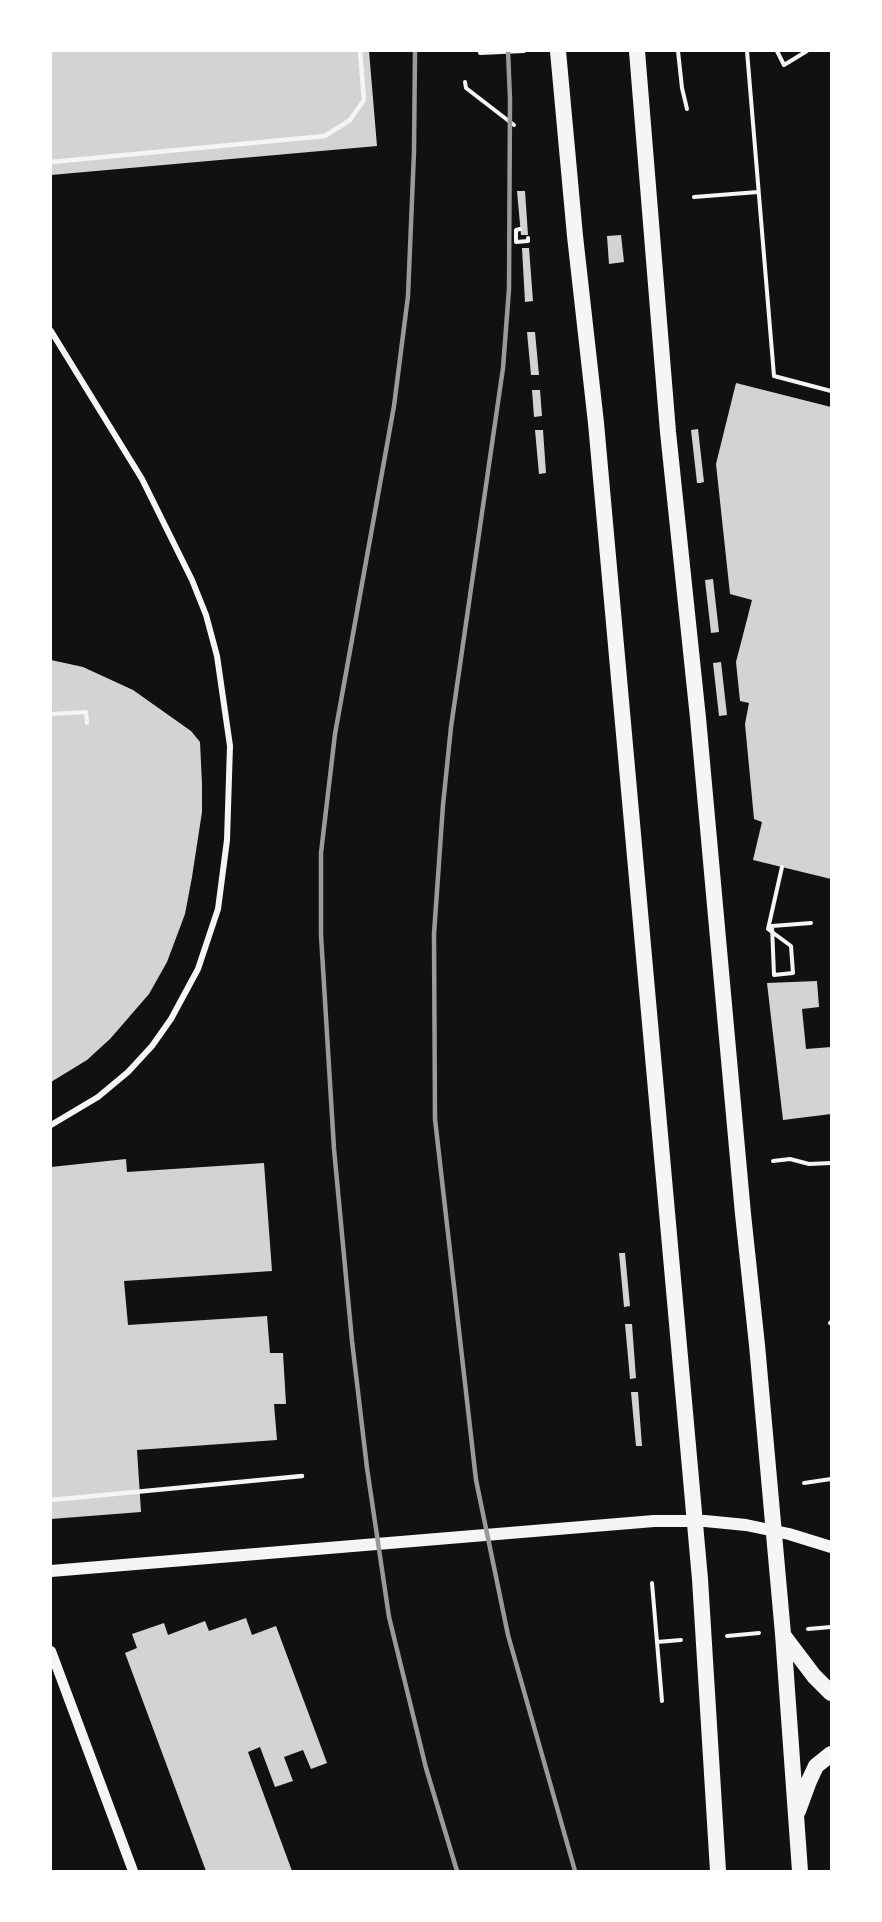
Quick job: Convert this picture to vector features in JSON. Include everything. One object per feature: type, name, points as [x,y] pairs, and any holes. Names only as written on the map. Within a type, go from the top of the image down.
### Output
[{"type":"highway","points":[[558,51],[575,236],[596,423],[699,1567],[718,1871]]},
{"type":"highway","points":[[637,51],[668,432],[790,1632],[795,1821],[800,1871]]},
{"type":"highway","points":[[790,1632],[814,1676],[831,1693]]},
{"type":"highway","points":[[795,1821],[808,1781],[816,1766],[831,1754]]},
{"type":"main road","points":[[51,1570],[654,1521],[705,1521],[746,1525],[789,1534],[831,1547]]},
{"type":"street","points":[[51,331],[142,479],[192,580],[206,615],[217,656],[231,746],[227,840],[218,909],[198,969],[171,1019],[152,1046],[128,1072],[98,1097],[51,1125]]},
{"type":"street","points":[[51,1651],[133,1871]]},
{"type":"lane","points":[[51,162],[325,136],[350,120],[364,100],[360,51]]},
{"type":"lane","points":[[51,1500],[302,1476]]},
{"type":"path","points":[[480,53],[524,51]]},
{"type":"path","points":[[678,51],[687,109]]},
{"type":"path","points":[[747,51],[774,376],[831,391]]},
{"type":"path","points":[[777,51],[784,65],[807,51]]},
{"type":"path","points":[[465,82],[466,88],[514,125]]},
{"type":"path","points":[[694,197],[758,192]]},
{"type":"path","points":[[520,229],[516,230],[516,242],[528,241],[528,238]]},
{"type":"path","points":[[51,714],[86,712],[87,723]]},
{"type":"path","points":[[782,867],[768,929],[791,946],[793,973],[774,975],[772,926],[811,924]]},
{"type":"path","points":[[773,1161],[790,1159],[809,1164],[831,1163]]},
{"type":"path","points":[[804,1483],[831,1479]]},
{"type":"path","points":[[652,1583],[662,1701]]},
{"type":"path","points":[[790,1632],[831,1627]]},
{"type":"path","points":[[718,1637],[763,1633]]},
{"type":"path","points":[[657,1642],[685,1640]]},
{"type":"building","points":[[51,51],[369,51],[377,146],[51,175]]},
{"type":"building","points":[[517,191],[525,191],[528,235],[521,235]]},
{"type":"building","points":[[621,235],[624,262],[609,264],[607,236]]},
{"type":"building","points":[[522,248],[529,248],[533,301],[525,302]]},
{"type":"building","points":[[527,332],[535,332],[539,375],[531,375]]},
{"type":"building","points":[[736,383],[831,407],[831,879],[753,860],[762,822],[754,819],[745,724],[749,703],[740,701],[736,662],[752,600],[730,594],[716,464]]},
{"type":"building","points":[[532,390],[540,390],[542,416],[534,417]]},
{"type":"building","points":[[698,429],[704,482],[700,483],[697,483],[691,430]]},
{"type":"building","points":[[535,430],[543,430],[546,473],[539,474]]},
{"type":"building","points":[[713,579],[719,632],[711,633],[705,580]]},
{"type":"building","points":[[51,660],[83,667],[133,690],[191,731],[200,742],[202,812],[185,914],[167,962],[149,994],[110,1039],[87,1060],[51,1082]]},
{"type":"building","points":[[721,662],[727,715],[719,716],[713,663]]},
{"type":"building","points":[[817,981],[819,1007],[802,1009],[806,1049],[831,1047],[831,1114],[783,1120],[767,983]]},
{"type":"building","points":[[126,1159],[127,1172],[264,1163],[272,1271],[124,1281],[128,1325],[267,1316],[270,1353],[283,1353],[286,1404],[274,1404],[277,1440],[137,1450],[141,1512],[51,1519],[51,1167]]},
{"type":"building","points":[[619,1253],[625,1253],[630,1306],[624,1307]]},
{"type":"building","points":[[625,1324],[632,1324],[636,1378],[630,1379]]},
{"type":"building","points":[[631,1392],[638,1392],[642,1446],[636,1446]]},
{"type":"building","points":[[246,1618],[252,1635],[276,1626],[327,1763],[311,1769],[303,1750],[284,1757],[293,1781],[275,1787],[260,1747],[248,1752],[292,1871],[206,1871],[125,1653],[137,1648],[132,1634],[164,1623],[168,1635],[205,1621],[209,1631]]},
{"type":"railway","points":[[415,51],[414,152],[408,296],[394,406],[335,734],[321,853],[321,935],[334,1149],[352,1341],[367,1468],[389,1617],[426,1768],[457,1871]]},
{"type":"railway","points":[[508,51],[509,289],[503,368],[451,727],[443,805],[434,934],[435,1119],[476,1480],[508,1635],[575,1871]]}]
